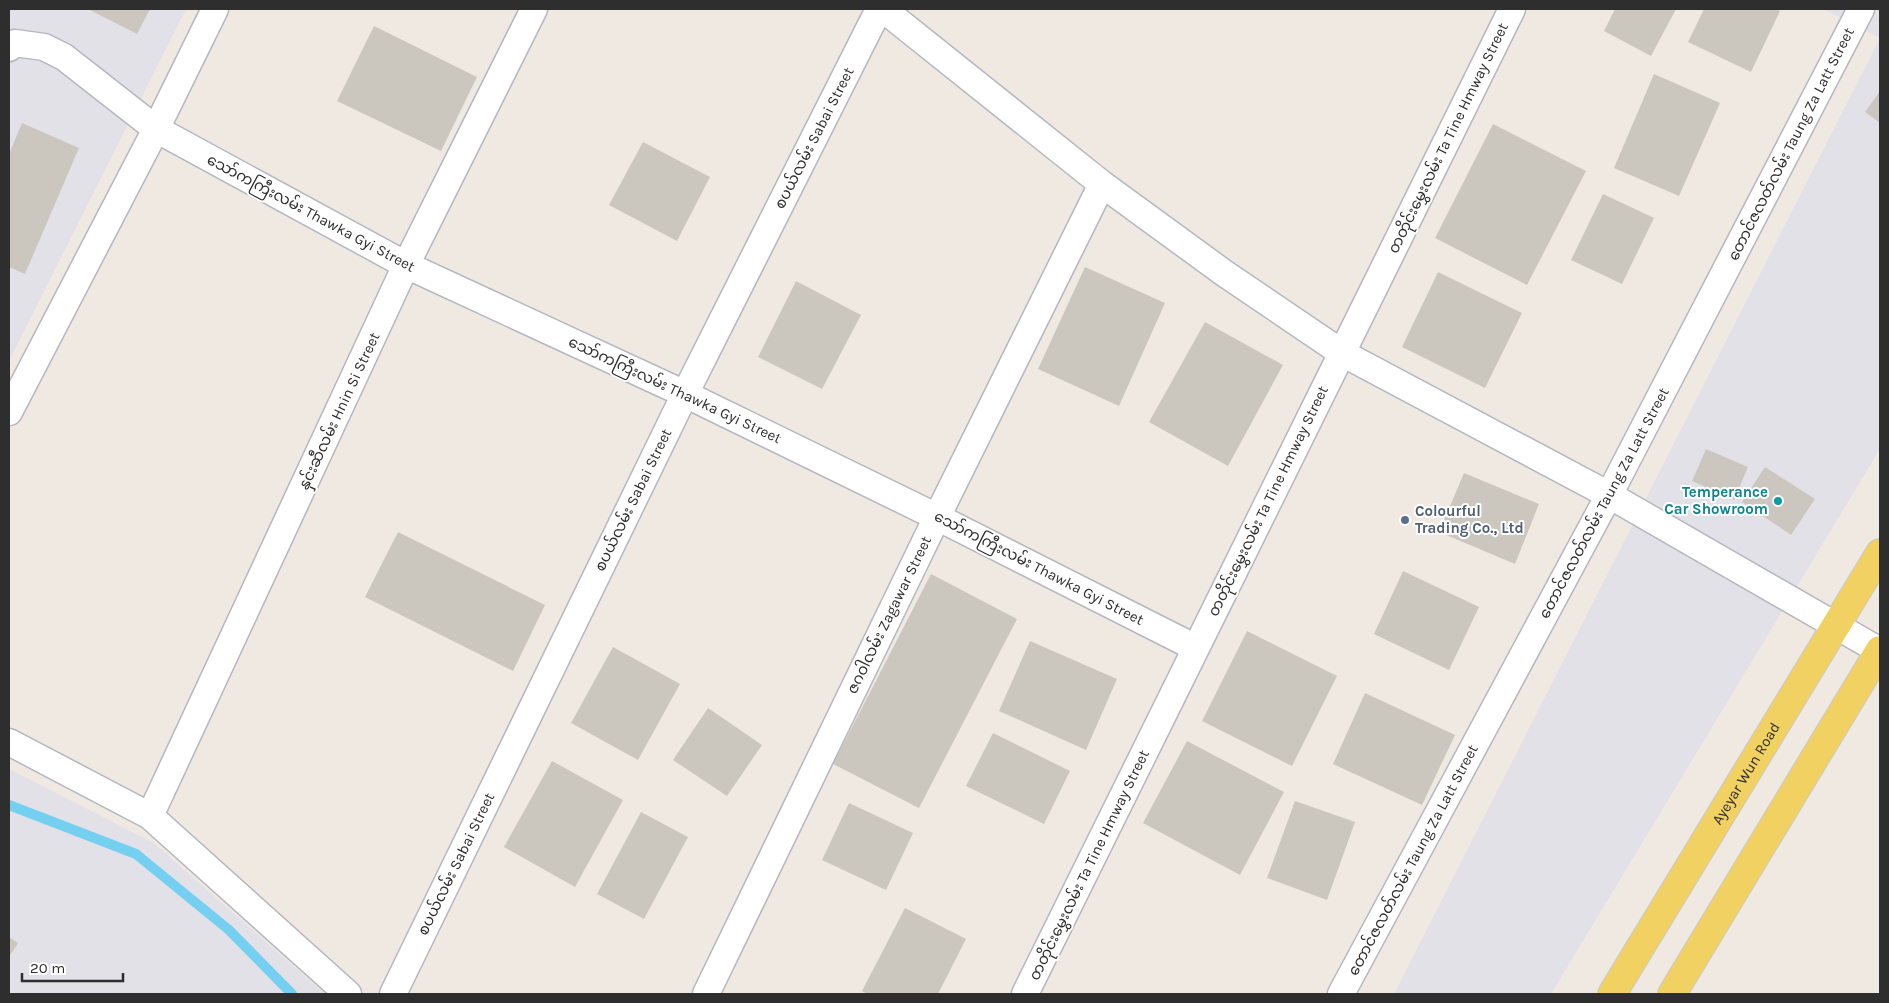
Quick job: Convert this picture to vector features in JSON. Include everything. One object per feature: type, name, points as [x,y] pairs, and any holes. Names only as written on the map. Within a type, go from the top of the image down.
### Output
[{"type":"main road","name":"Ayeyar Wun Road","points":[[1612,994],[1880,553]]},
{"type":"main road","points":[[1672,994],[1880,651]]},
{"type":"street","points":[[9,412],[156,129],[215,9]]},
{"type":"street","name":"နှင်းဆီလမ်း Hnin Si Street","points":[[150,816],[406,265],[534,9]]},
{"type":"street","name":"စပယ်လမ်း Sabai Street","points":[[393,994],[685,394],[879,9]]},
{"type":"street","points":[[883,9],[1102,184],[1224,272],[1342,353],[1609,495],[1837,624],[1880,651]]},
{"type":"street","name":"တတိုင်းမွှေးလမ်း Ta Tine Hmway Street","points":[[1025,994],[1512,9]]},
{"type":"street","name":"တောင်ဇလတ်လမ်း Taung Za Latt Street","points":[[1341,994],[1609,495],[1860,9]]},
{"type":"street","name":"သော်ကကြီးလမ်း Thawka Gyi Street","points":[[9,48],[15,43],[44,47],[64,57],[156,129],[406,265],[685,394],[937,517],[1196,648]]},
{"type":"street","name":"ဇဂဝါလမ်း Zagawar Street","points":[[706,994],[937,517],[1102,184]]},
{"type":"street","points":[[9,742],[150,816],[348,994]]},
{"type":"shaded area","points":[[9,9],[186,9],[9,361]]},
{"type":"shaded area","points":[[1823,9],[1880,9],[1880,38]]},
{"type":"shaded area","points":[[1880,38],[1880,449],[1551,994],[1394,994]]},
{"type":"shaded area","points":[[9,769],[154,843],[325,994],[9,994]]},
{"type":"building","points":[[88,9],[150,9],[137,34]]},
{"type":"building","points":[[1615,9],[1676,9],[1651,56],[1604,31]]},
{"type":"building","points":[[1704,9],[1776,9],[1780,11],[1751,72],[1688,42]]},
{"type":"building","points":[[374,26],[477,77],[441,151],[337,101]]},
{"type":"building","points":[[1654,74],[1720,103],[1679,196],[1614,168]]},
{"type":"building","points":[[1880,91],[1880,123],[1865,112]]},
{"type":"building","points":[[22,123],[79,148],[25,274],[9,267],[9,154]]},
{"type":"building","points":[[1493,124],[1586,171],[1527,285],[1435,238]]},
{"type":"building","points":[[643,142],[710,177],[677,241],[609,205]]},
{"type":"building","points":[[1603,194],[1654,218],[1622,284],[1571,260]]},
{"type":"building","points":[[1085,267],[1165,303],[1119,406],[1038,369]]},
{"type":"building","points":[[1438,272],[1522,313],[1485,388],[1402,347]]},
{"type":"building","points":[[796,281],[861,315],[822,389],[758,357]]},
{"type":"building","points":[[1205,322],[1283,365],[1228,466],[1149,422]]},
{"type":"building","points":[[1706,449],[1748,467],[1734,500],[1692,481]]},
{"type":"building","name":"Temperance Car Showroom","points":[[1765,467],[1815,499],[1791,535],[1742,502]]},
{"type":"building","points":[[1464,473],[1539,504],[1515,564],[1439,532]]},
{"type":"building","points":[[398,532],[545,605],[513,671],[365,597]]},
{"type":"building","points":[[1403,571],[1479,607],[1449,670],[1374,634]]},
{"type":"building","points":[[931,574],[1017,619],[919,808],[833,764]]},
{"type":"building","points":[[1247,631],[1337,676],[1292,766],[1202,721]]},
{"type":"building","points":[[1030,641],[1117,679],[1086,750],[999,711]]},
{"type":"building","points":[[613,647],[680,684],[638,760],[571,723]]},
{"type":"building","points":[[1365,693],[1455,735],[1422,805],[1333,764]]},
{"type":"building","points":[[708,708],[762,745],[727,796],[673,760]]},
{"type":"building","points":[[993,733],[1070,771],[1044,824],[966,786]]},
{"type":"building","points":[[1187,741],[1284,792],[1240,875],[1143,823]]},
{"type":"building","points":[[552,761],[623,800],[575,887],[504,847]]},
{"type":"building","points":[[1295,801],[1355,822],[1327,900],[1267,878]]},
{"type":"building","points":[[849,803],[913,833],[886,890],[822,860]]},
{"type":"building","points":[[641,812],[688,837],[644,919],[597,894]]},
{"type":"building","points":[[905,908],[966,939],[938,994],[867,994],[862,991]]},
{"type":"building","points":[[9,937],[18,943],[9,957]]},
{"type":"waterway","points":[[9,805],[136,854],[229,930],[292,994]]},
{"type":"place","name":"Temperance Car Showroom","points":[[1778,501]]},
{"type":"place","name":"Colourful Trading Co., Ltd","points":[[1405,520]]}]
